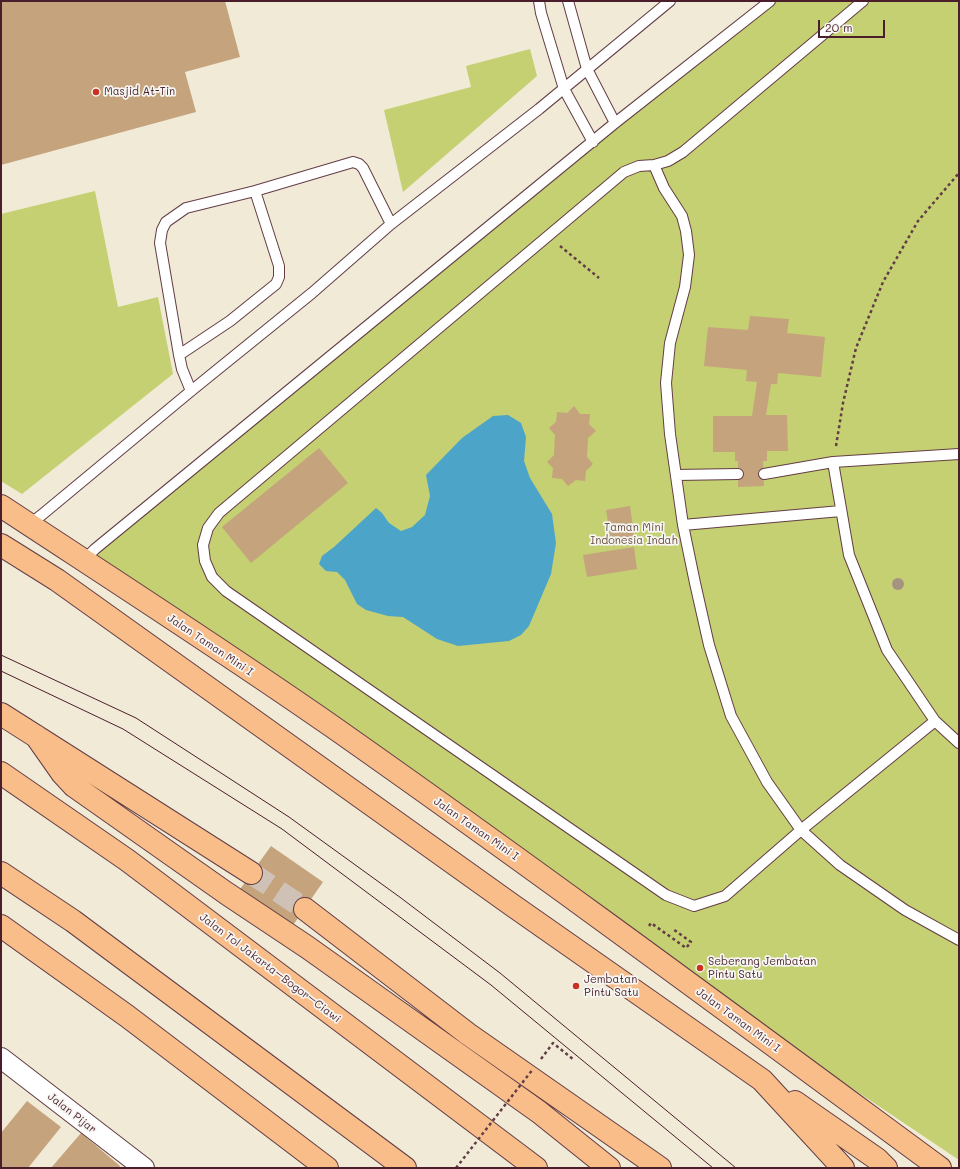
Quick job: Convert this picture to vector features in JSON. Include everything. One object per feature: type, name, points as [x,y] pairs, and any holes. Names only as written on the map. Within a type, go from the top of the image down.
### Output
[{"type":"main road","name":"Jalan Taman Mini I","points":[[1,506],[331,726],[636,944],[940,1168]]},
{"type":"main road","points":[[1,545],[57,580],[512,905],[877,1159],[886,1168]]},
{"type":"main road","points":[[1,714],[251,874]]},
{"type":"main road","points":[[36,736],[62,773],[74,786],[226,893],[307,947],[539,1112],[609,1168]]},
{"type":"main road","name":"Jalan Tol Jakarta–Bogor–Ciawi","points":[[1,774],[128,860],[536,1168]]},
{"type":"main road","points":[[1,873],[73,921],[405,1168]]},
{"type":"main road","points":[[305,909],[468,1034],[660,1168]]},
{"type":"main road","points":[[1,926],[127,1016],[327,1168]]},
{"type":"main road","points":[[762,1080],[843,1168]]},
{"type":"street","name":"Jalan Pijar","points":[[1,1058],[144,1168]]},
{"type":"lane","points":[[539,1],[541,13],[564,89],[593,142]]},
{"type":"lane","points":[[568,1],[587,69],[615,123]]},
{"type":"lane","points":[[29,525],[312,293],[392,224],[539,110],[670,1]]},
{"type":"lane","points":[[84,560],[94,548],[615,123],[770,1]]},
{"type":"lane","points":[[863,1],[683,152],[668,161],[654,165],[639,166],[624,172],[219,513],[208,528],[203,545],[206,561],[212,577],[226,591],[666,896],[694,906],[725,896],[802,830],[935,721]]},
{"type":"lane","points":[[191,391],[182,369],[179,355],[160,243],[162,230],[166,222],[186,208],[255,191],[353,162],[359,164],[363,168],[392,224]]},
{"type":"lane","points":[[654,165],[664,188],[682,216],[686,231],[689,255],[685,288],[670,343],[666,383],[670,434],[683,525],[709,645],[731,716],[767,782],[802,830],[840,865],[905,910],[959,940]]},
{"type":"lane","points":[[179,355],[230,322],[276,284],[279,277],[279,266],[255,191]]},
{"type":"lane","points":[[764,474],[833,462],[959,454]]},
{"type":"lane","points":[[833,462],[849,555],[887,650],[935,721],[959,743]]},
{"type":"lane","points":[[676,475],[738,474]]},
{"type":"lane","points":[[683,525],[841,511]]},
{"type":"path","points":[[833,462],[843,403],[856,348],[883,282],[918,221],[959,173]]},
{"type":"path","points":[[569,254],[599,278]]},
{"type":"path","points":[[636,944],[652,923],[686,948],[691,942],[673,929]]},
{"type":"path","points":[[538,1062],[553,1043],[574,1060]]},
{"type":"path","points":[[456,1168],[533,1068]]},
{"type":"green space","name":"Taman Mini Indonesia Indah","points":[[772,1],[959,1],[959,1160],[822,1068],[92,557]]},
{"type":"green space","points":[[530,49],[537,76],[403,192],[384,110],[471,87],[466,66]]},
{"type":"green space","points":[[95,191],[118,307],[158,297],[173,374],[22,494],[1,481],[1,214]]},
{"type":"water","points":[[508,415],[521,423],[526,437],[524,461],[530,478],[552,514],[556,543],[551,574],[529,626],[521,635],[509,641],[458,646],[437,639],[403,617],[388,616],[366,610],[357,604],[345,580],[337,572],[326,571],[319,564],[322,556],[334,547],[376,508],[382,513],[389,523],[401,531],[412,527],[425,515],[430,496],[426,475],[462,438],[493,416]]},
{"type":"building","name":"Masjid At-Tin","points":[[1,1],[225,1],[240,57],[185,72],[196,112],[1,165]]},
{"type":"building","points":[[750,316],[789,319],[787,333],[825,337],[821,377],[778,373],[777,384],[771,384],[766,415],[787,415],[788,451],[767,451],[767,461],[763,461],[764,486],[738,487],[738,461],[735,461],[735,452],[713,452],[713,416],[752,416],[757,382],[746,381],[747,370],[704,366],[708,327],[748,330]]},
{"type":"building","points":[[574,406],[580,414],[590,414],[589,424],[596,431],[588,438],[587,457],[593,464],[586,471],[585,481],[576,480],[568,486],[562,479],[552,478],[553,468],[547,462],[554,455],[555,435],[549,428],[556,422],[557,412],[567,413]]},
{"type":"building","points":[[319,448],[348,483],[251,563],[222,527]]},
{"type":"building","points":[[630,506],[635,542],[612,546],[606,510]]},
{"type":"building","points":[[634,547],[637,569],[587,577],[583,555]]},
{"type":"building","points":[[271,846],[323,882],[291,928],[238,892]]},
{"type":"building","points":[[27,1101],[61,1127],[28,1168],[1,1168],[1,1133]]},
{"type":"building","points":[[81,1133],[120,1166],[119,1168],[51,1168]]},
{"type":"tunnel","points":[[251,873],[305,909]]},
{"type":"tram line","points":[[1,655],[136,718],[289,817],[401,898],[500,973],[736,1168]]},
{"type":"tram line","points":[[1,671],[123,729],[282,829],[491,985],[713,1168]]},
{"type":"place","name":"Masjid At-Tin","points":[[96,92]]},
{"type":"place","name":"Seberang Jembatan Pintu Satu","points":[[700,968]]},
{"type":"place","name":"Jembatan Pintu Satu","points":[[576,986]]}]
